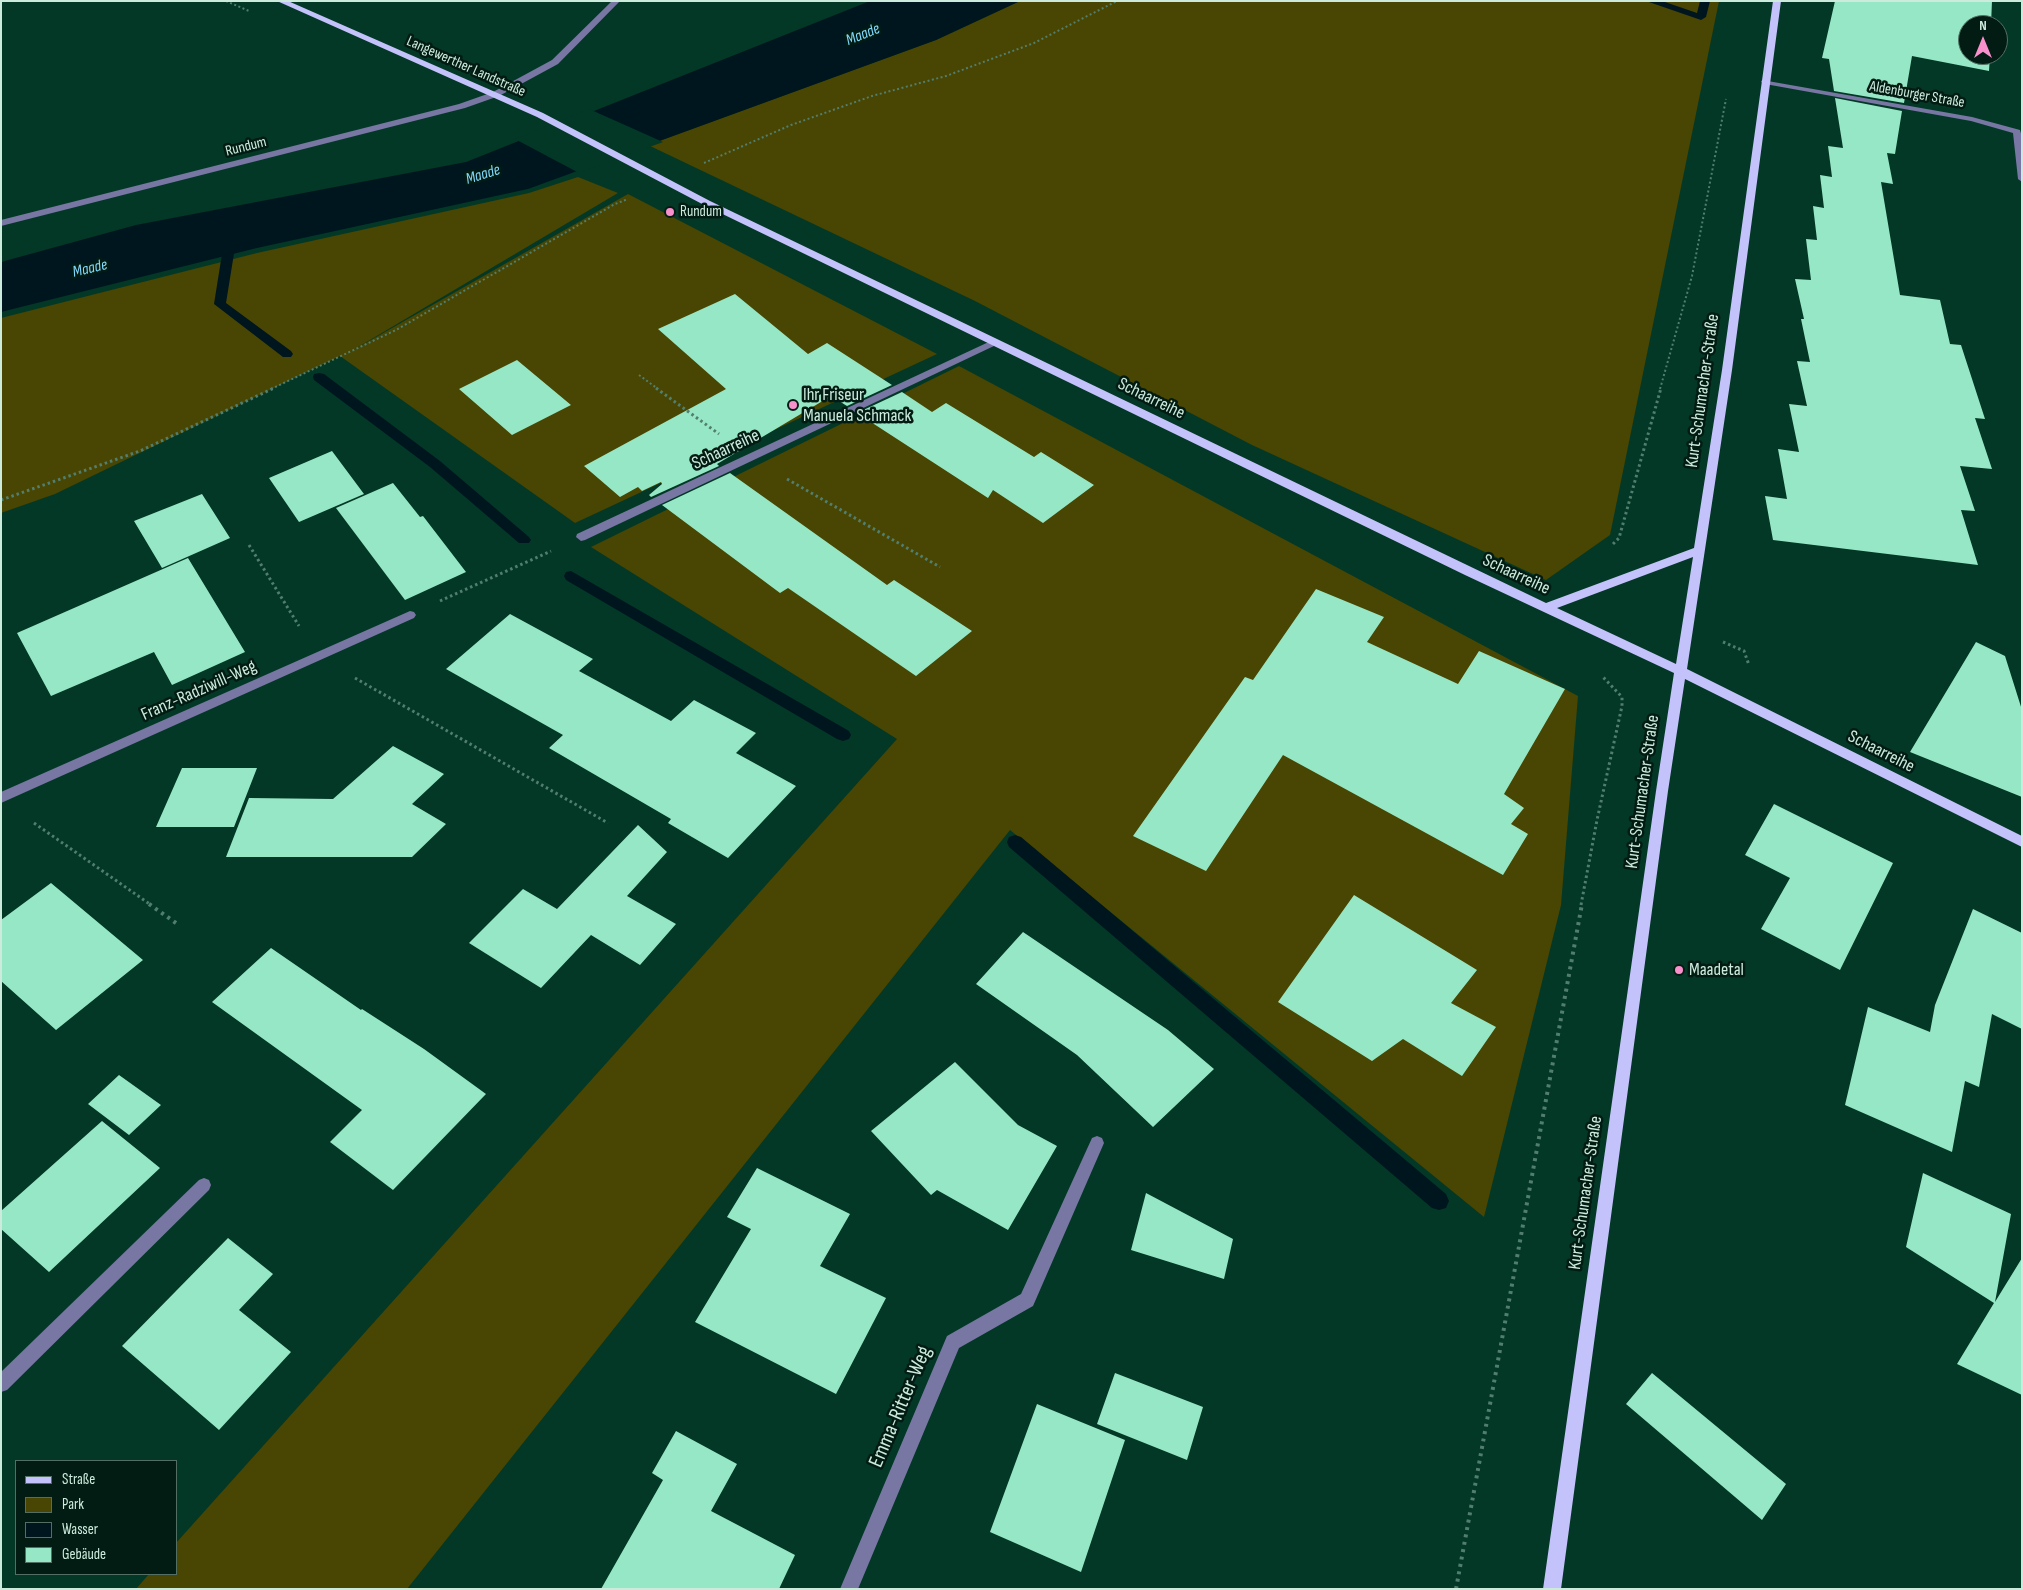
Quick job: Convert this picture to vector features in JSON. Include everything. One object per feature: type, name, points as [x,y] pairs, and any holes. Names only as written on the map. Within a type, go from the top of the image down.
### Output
[{"type":"main road","name":"Langewerther Landstraße","points":[[281,1],[496,94],[636,166]]},
{"type":"main road","name":"Kurt-Schumacher-Straße","points":[[1552,1589],[1680,671],[1727,370],[1777,1]]},
{"type":"main road","name":"Schaarreihe","points":[[636,166],[707,204],[994,343],[1680,671],[2022,842]]},
{"type":"main road","points":[[1546,608],[1700,550]]},
{"type":"street","name":"Rundum","points":[[1,223],[462,106],[496,94],[555,62],[616,1]]},
{"type":"street","name":"Aldenburger Straße","points":[[1765,82],[1972,119],[2017,132],[2022,179]]},
{"type":"street","name":"Schaarreihe","points":[[582,537],[994,343]]},
{"type":"street","name":"Franz-Radziwill-Weg","points":[[1,798],[410,615]]},
{"type":"street","name":"Emma-Ritter-Weg","points":[[849,1589],[953,1342],[1027,1300],[1097,1143]]},
{"type":"street","points":[[1,1384],[204,1185]]},
{"type":"path","points":[[1,500],[140,451],[396,330],[615,204],[668,182],[712,159],[791,125],[872,96],[946,76],[1034,44],[1117,1]]},
{"type":"path","points":[[1613,583],[1602,572],[1598,564],[1600,556],[1619,538],[1692,276],[1727,94]]},
{"type":"path","points":[[410,615],[582,537]]},
{"type":"path","points":[[249,545],[317,657],[608,823]]},
{"type":"path","points":[[1456,1589],[1597,820],[1622,706],[1622,698],[1599,673]]},
{"type":"path","points":[[33,822],[176,923]]},
{"type":"green space","points":[[1020,1],[1719,1],[1610,535],[1546,580],[1252,445],[975,301],[648,145],[936,40]]},
{"type":"green space","points":[[578,177],[618,193],[348,353],[628,194],[937,354],[575,523],[340,356],[55,494],[1,513],[1,318],[257,253],[529,193]]},
{"type":"green space","points":[[959,366],[1578,696],[1561,905],[1484,1217],[1010,830],[407,1589],[136,1589],[148,1575],[178,1575],[178,1541],[897,739],[591,547]]},
{"type":"water","name":"Maade","points":[[870,1],[1020,1],[936,40],[528,189],[257,248],[1,312],[1,262],[136,225],[466,162]]},
{"type":"pier","points":[[589,109],[663,142],[579,173],[515,139]]},
{"type":"building","points":[[1835,1],[1992,1],[1991,15],[1958,15],[1958,65],[1912,56],[1904,103],[1834,91],[1829,59],[1822,58]]},
{"type":"building","points":[[1958,65],[1989,65],[1989,71]]},
{"type":"building","points":[[1835,98],[1902,111],[1895,154],[1887,153],[1893,184],[1881,182],[1900,295],[1940,300],[1950,344],[1961,345],[1985,419],[1975,418],[1992,469],[1960,466],[1975,511],[1961,510],[1978,565],[1773,540],[1765,496],[1787,499],[1778,449],[1799,452],[1789,404],[1807,406],[1797,361],[1810,362],[1801,319],[1804,319],[1795,279],[1811,280],[1806,239],[1817,240],[1813,206],[1824,208],[1820,175],[1832,177],[1828,146],[1843,148]]},
{"type":"building","points":[[735,294],[808,354],[827,343],[892,385],[847,406],[831,396],[717,464],[719,466],[651,497],[649,495],[662,484],[661,482],[642,491],[638,487],[620,497],[584,466],[726,389],[658,329]]},
{"type":"building","points":[[517,360],[571,405],[512,435],[459,389]]},
{"type":"building","points":[[902,392],[932,412],[946,403],[1034,457],[1041,452],[1094,485],[1043,523],[993,490],[988,498],[857,413]]},
{"type":"building","points":[[332,451],[364,494],[299,522],[269,478]]},
{"type":"building","points":[[730,473],[887,585],[894,580],[972,631],[916,676],[788,588],[780,593],[662,505]]},
{"type":"building","points":[[393,483],[420,517],[423,516],[466,572],[405,600],[336,508]]},
{"type":"building","points":[[202,494],[230,538],[162,568],[134,521]]},
{"type":"building","points":[[188,558],[245,652],[172,685],[154,652],[51,696],[17,633]]},
{"type":"building","points":[[1316,589],[1384,617],[1367,642],[1458,684],[1479,651],[1565,689],[1504,794],[1524,808],[1511,824],[1528,834],[1503,875],[1283,755],[1206,871],[1133,836],[1245,677],[1253,680]]},
{"type":"building","points":[[510,614],[593,659],[579,671],[671,721],[694,700],[756,733],[736,753],[796,786],[728,858],[668,823],[671,819],[549,748],[563,735],[446,669]]},
{"type":"building","points":[[1976,642],[2005,656],[2022,710],[2022,797],[1910,752]]},
{"type":"building","points":[[393,746],[444,774],[412,804],[446,824],[412,857],[226,857],[249,798],[333,799]]},
{"type":"building","points":[[182,768],[257,768],[234,827],[156,827]]},
{"type":"building","points":[[1774,804],[1893,863],[1840,970],[1761,929],[1790,878],[1745,855]]},
{"type":"building","points":[[638,825],[667,852],[627,896],[676,924],[640,965],[591,935],[541,988],[469,943],[523,889],[557,909]]},
{"type":"building","points":[[51,883],[143,960],[56,1030],[1,981],[1,920]]},
{"type":"building","points":[[1354,895],[1477,970],[1451,1003],[1496,1027],[1462,1076],[1403,1039],[1372,1061],[1278,1002]]},
{"type":"building","points":[[1973,909],[2022,933],[2022,1029],[1992,1014],[1979,1087],[1965,1081],[1952,1152],[1845,1105],[1868,1007],[1930,1032],[1935,1005]]},
{"type":"building","points":[[1023,932],[1168,1030],[1214,1069],[1153,1127],[1077,1055],[976,984]]},
{"type":"building","points":[[271,948],[361,1010],[424,1049],[486,1094],[393,1190],[330,1142],[362,1110],[212,1002]]},
{"type":"building","points":[[955,1062],[1018,1125],[1057,1146],[1008,1230],[937,1190],[931,1195],[871,1131]]},
{"type":"building","points":[[119,1075],[161,1105],[129,1135],[88,1104]]},
{"type":"building","points":[[102,1121],[160,1168],[49,1272],[1,1229],[1,1211]]},
{"type":"building","points":[[757,1168],[850,1214],[820,1266],[886,1298],[836,1394],[695,1322],[751,1229],[727,1217]]},
{"type":"building","points":[[1923,1173],[2011,1214],[1995,1302],[2022,1258],[2022,1395],[1957,1364],[1994,1303],[1906,1247]]},
{"type":"building","points":[[1146,1193],[1233,1239],[1224,1279],[1131,1250]]},
{"type":"building","points":[[228,1238],[273,1274],[239,1310],[291,1352],[219,1430],[122,1346]]},
{"type":"building","points":[[1115,1373],[1203,1407],[1187,1460],[1097,1424]]},
{"type":"building","points":[[1652,1373],[1786,1484],[1762,1520],[1626,1404]]},
{"type":"building","points":[[1037,1404],[1125,1440],[1081,1572],[990,1532]]},
{"type":"building","points":[[676,1431],[737,1464],[711,1511],[795,1555],[779,1589],[601,1589],[663,1480],[652,1473]]},
{"type":"waterway","points":[[1651,1],[1701,17],[1705,1]]},
{"type":"waterway","points":[[231,235],[220,304],[287,354]]},
{"type":"waterway","points":[[319,377],[435,464],[524,540]]},
{"type":"waterway","points":[[571,576],[843,735]]},
{"type":"waterway","points":[[1015,842],[1439,1201]]},
{"type":"place","name":"Rundum","points":[[670,212]]},
{"type":"place","name":"Ihr Friseur Manuela Schmack","points":[[793,405]]},
{"type":"place","name":"Maadetal","points":[[1679,970]]}]
